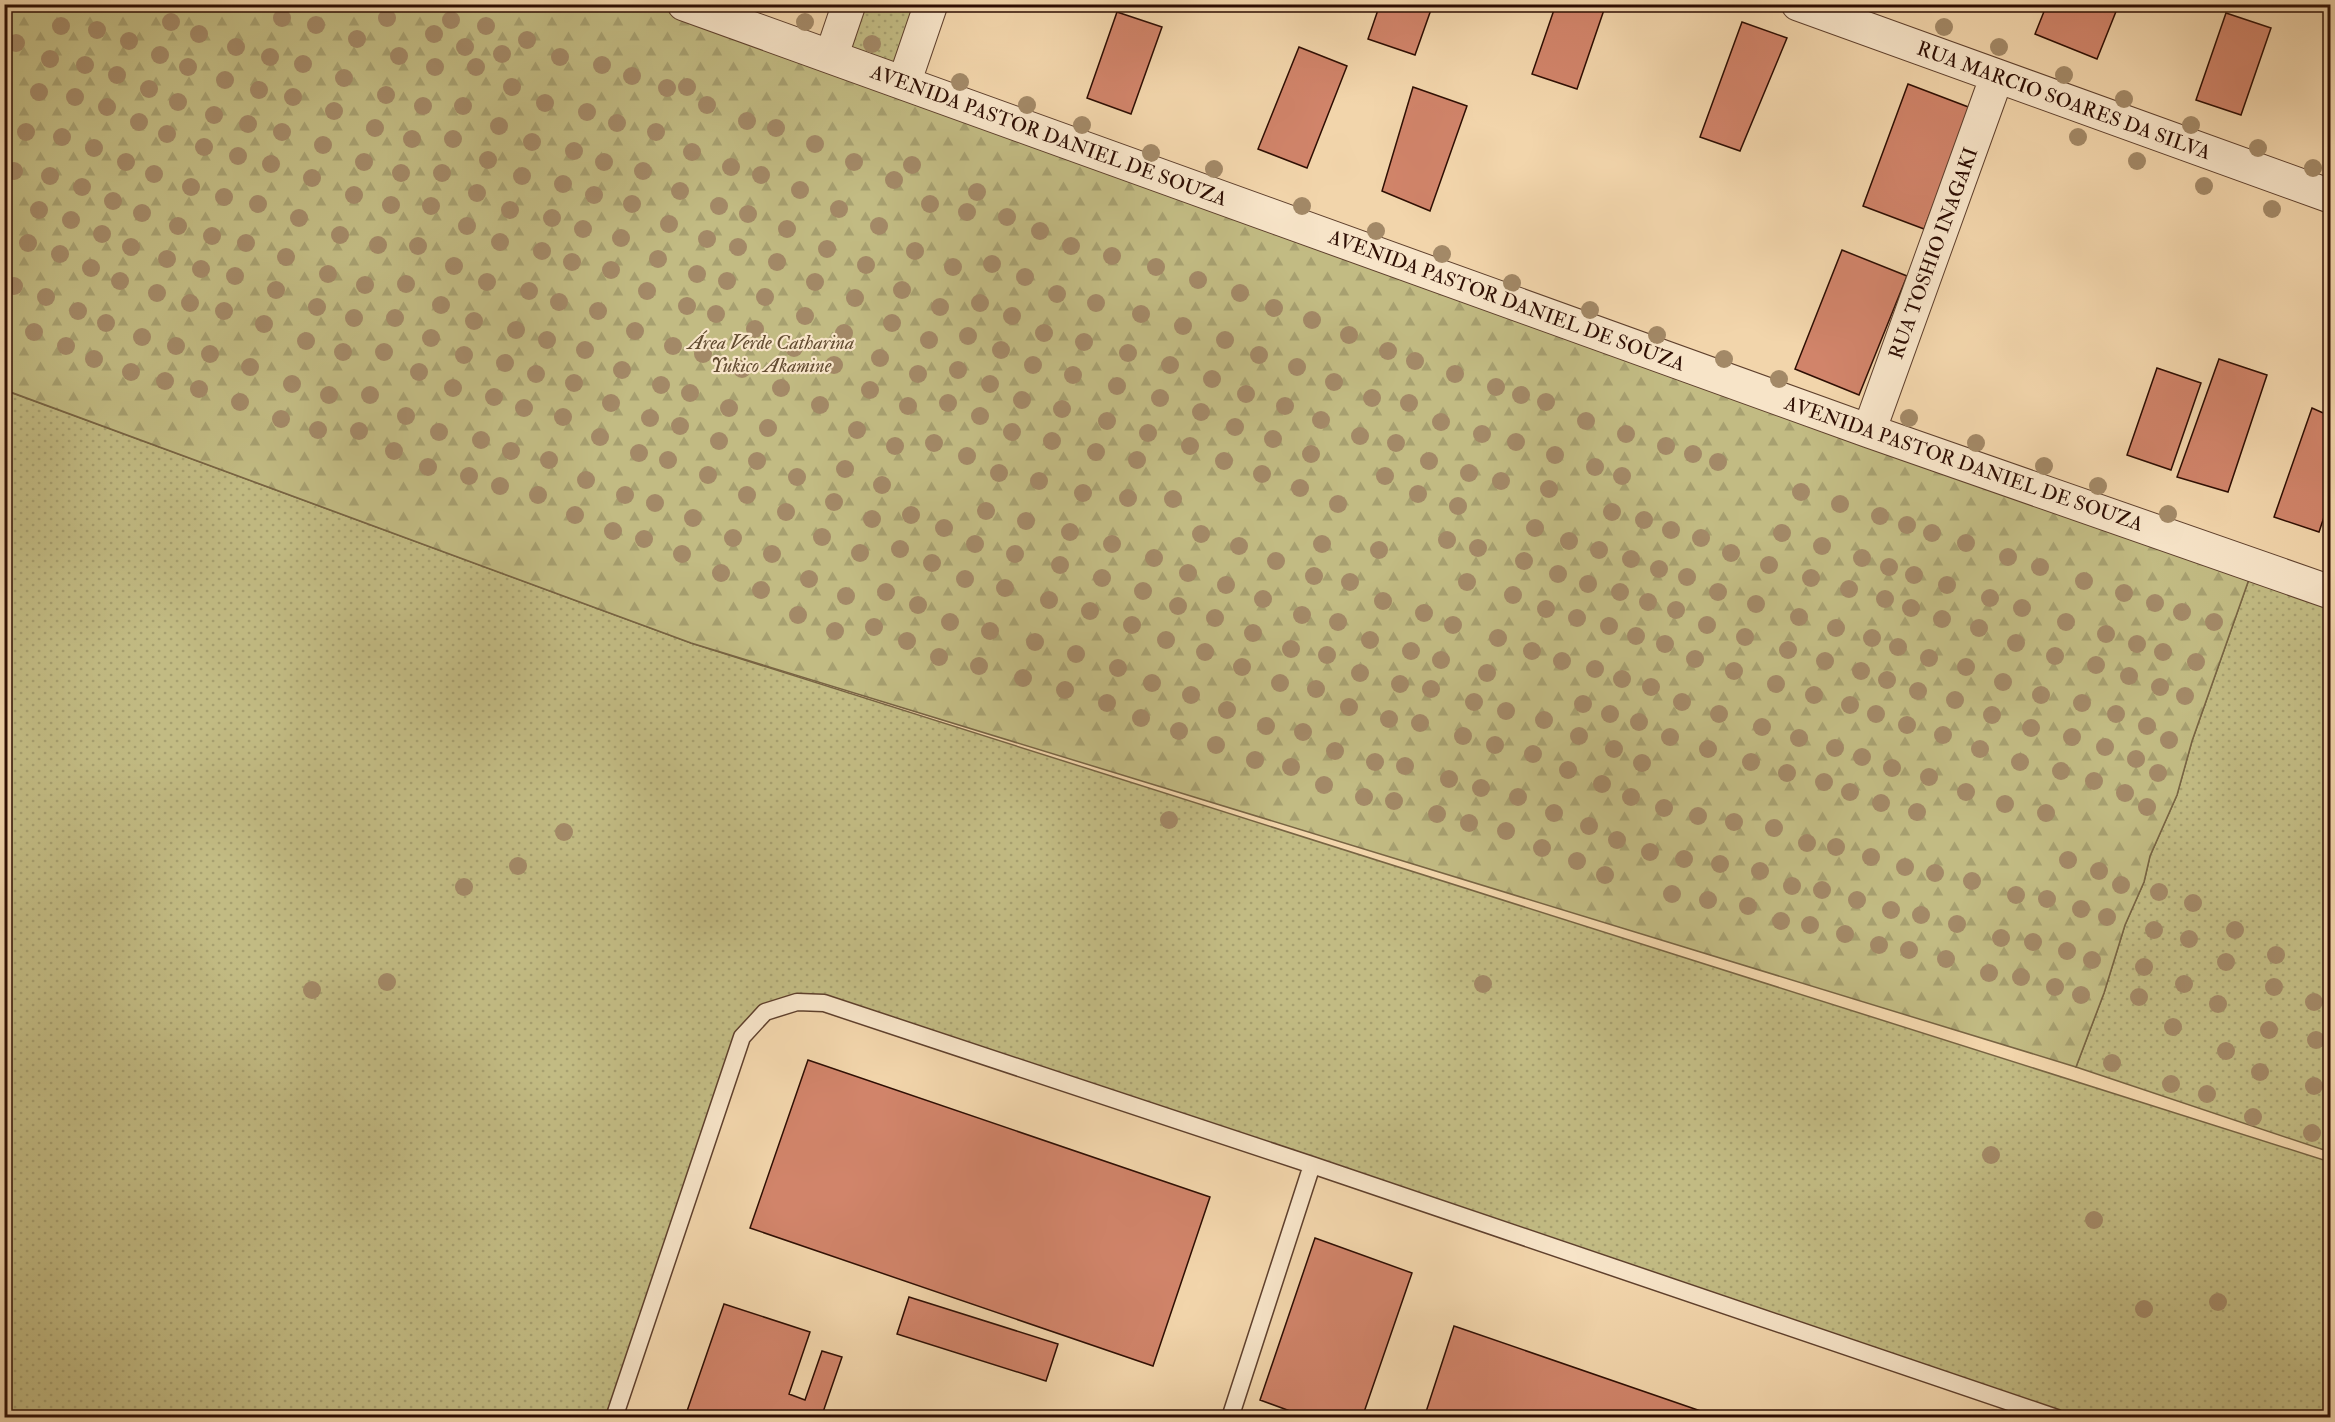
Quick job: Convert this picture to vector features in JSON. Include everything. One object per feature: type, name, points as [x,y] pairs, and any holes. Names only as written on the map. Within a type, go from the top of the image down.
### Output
[{"type":"street","name":"AVENIDA PASTOR DANIEL DE SOUZA","points":[[684,4],[1869,431],[2331,592]]},
{"type":"street","points":[[831,57],[849,4]]},
{"type":"street","points":[[904,83],[932,4]]},
{"type":"street","name":"RUA MARCIO SOARES DA SILVA","points":[[1798,4],[2331,196]]},
{"type":"street","name":"RUA TOSHIO INAGAKI","points":[[1869,431],[1997,76]]},
{"type":"lane","points":[[614,1418],[742,1037],[765,1012],[797,1002],[824,1003],[1312,1165],[2057,1418]]},
{"type":"lane","points":[[1230,1418],[1312,1165]]},
{"type":"green space","name":"Área Verde Catharina Yukico Akamine","points":[[4,5],[684,5],[2254,565],[2192,741],[2177,795],[2150,856],[2144,882],[2125,925],[2104,993],[2076,1067],[691,643],[5,390]]},
{"type":"green space","points":[[849,5],[931,5],[904,83],[831,57]]},
{"type":"green space","points":[[4,390],[691,643],[2330,1162],[2330,1417],[2057,1417],[824,1003],[765,1012],[742,1037],[614,1417],[5,1417]]},
{"type":"green space","points":[[2254,565],[2330,592],[2330,1152],[2076,1067],[2104,993],[2125,925],[2144,882],[2150,856],[2177,795],[2192,741]]},
{"type":"building","points":[[1380,4],[1433,4],[1415,55],[1368,39]]},
{"type":"building","points":[[1556,4],[1606,4],[1577,89],[1532,74]]},
{"type":"building","points":[[2047,4],[2119,4],[2097,59],[2035,34]]},
{"type":"building","points":[[1117,12],[1162,27],[1131,114],[1087,98]]},
{"type":"building","points":[[2226,13],[2271,28],[2241,115],[2196,100]]},
{"type":"building","points":[[1742,22],[1787,38],[1740,151],[1700,137]]},
{"type":"building","points":[[1299,47],[1347,66],[1307,168],[1258,149]]},
{"type":"building","points":[[1908,84],[1971,108],[1924,229],[1863,206]]},
{"type":"building","points":[[1413,87],[1467,106],[1430,211],[1382,191]]},
{"type":"building","points":[[1842,250],[1907,276],[1859,395],[1795,369]]},
{"type":"building","points":[[2219,359],[2267,375],[2228,492],[2177,477]]},
{"type":"building","points":[[2157,368],[2201,383],[2171,470],[2127,455]]},
{"type":"building","points":[[2312,408],[2330,416],[2330,499],[2319,532],[2274,517]]},
{"type":"building","points":[[808,1060],[1210,1197],[1153,1366],[750,1228]]},
{"type":"building","points":[[1315,1238],[1412,1273],[1362,1418],[1309,1418],[1260,1400]]},
{"type":"building","points":[[909,1297],[1058,1344],[1046,1381],[897,1334]]},
{"type":"building","points":[[724,1304],[810,1332],[789,1394],[805,1400],[822,1351],[842,1357],[821,1418],[697,1418],[686,1414]]},
{"type":"building","points":[[1454,1326],[1721,1418],[1424,1418]]}]
